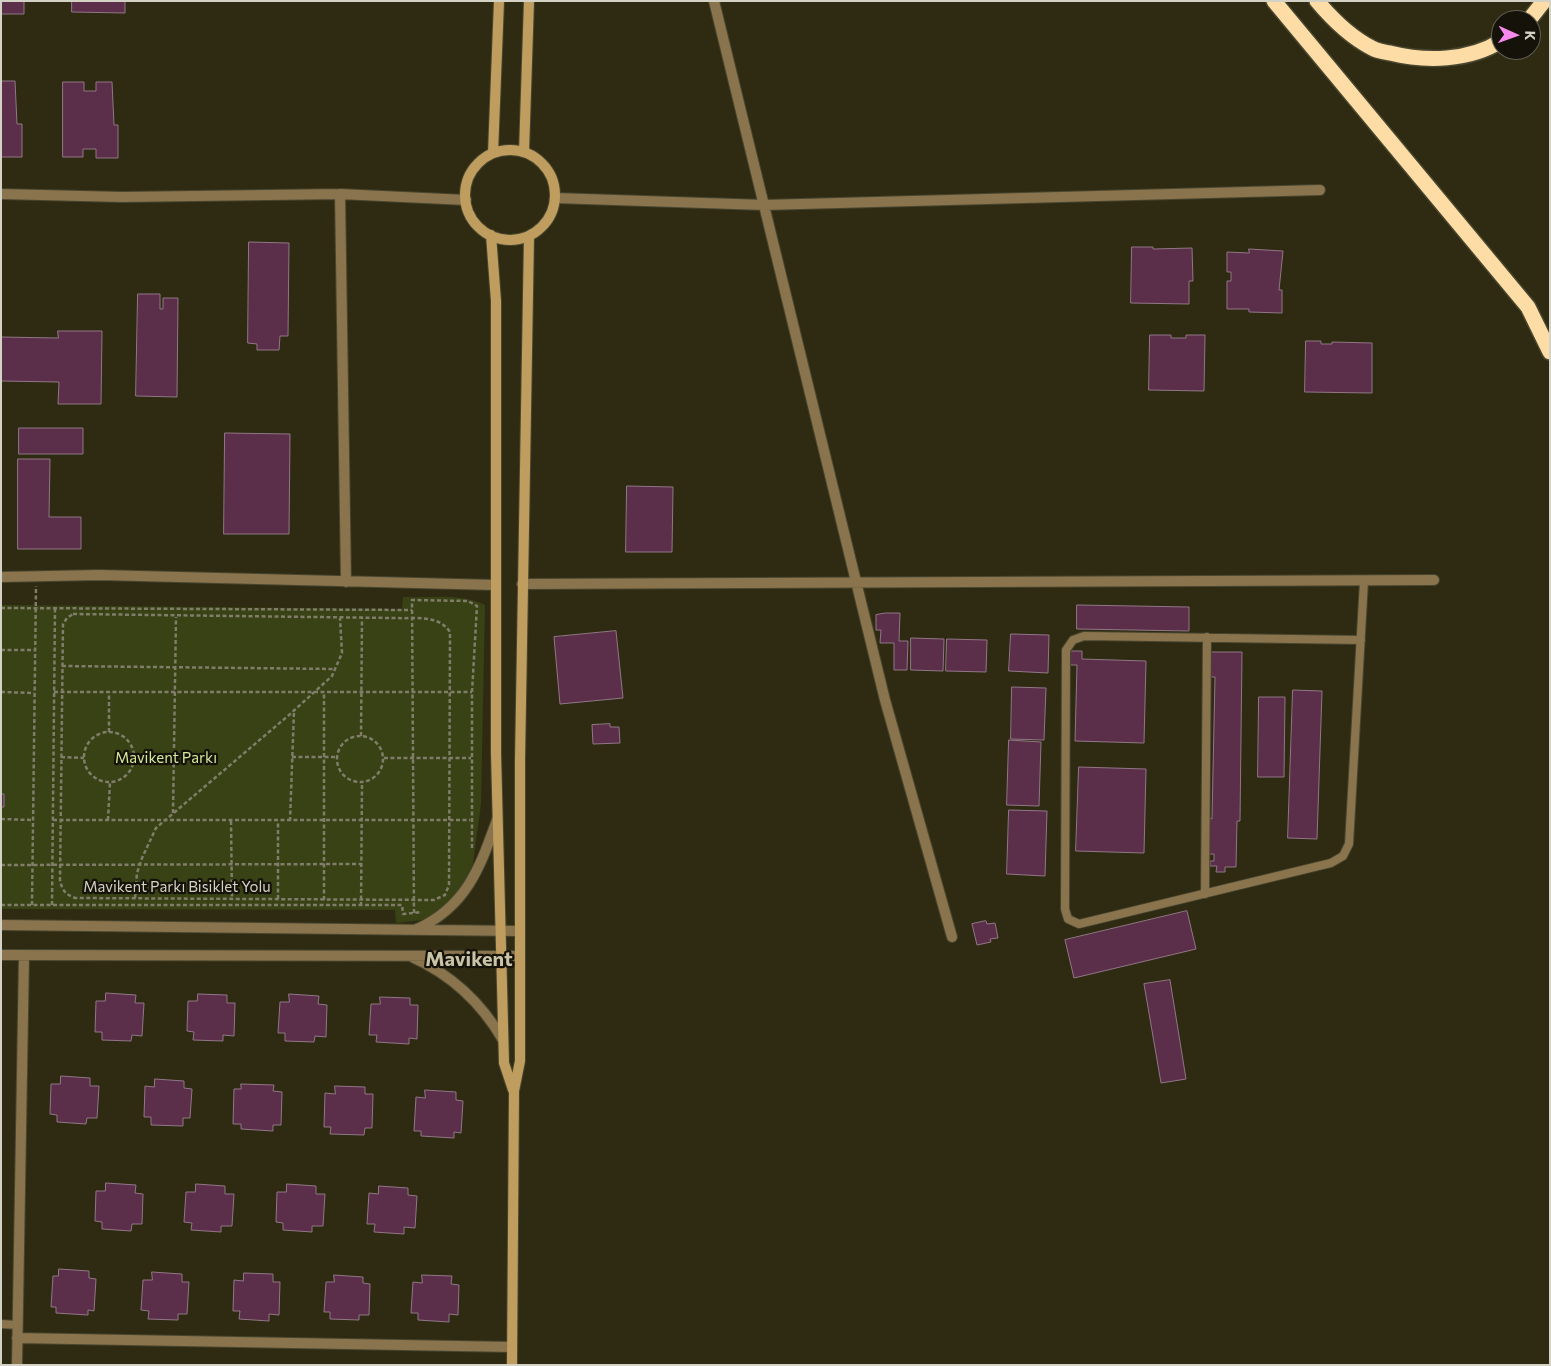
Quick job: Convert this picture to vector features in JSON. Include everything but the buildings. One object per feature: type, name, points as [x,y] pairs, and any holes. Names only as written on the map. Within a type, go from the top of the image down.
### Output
[{"type":"highway","points":[[1274,1],[1528,307],[1550,352]]},
{"type":"highway","points":[[1318,1],[1334,22],[1373,49],[1412,58],[1452,58],[1491,47]]},
{"type":"main road","points":[[494,153],[499,1]]},
{"type":"main road","points":[[524,152],[529,1]]},
{"type":"main road","points":[[514,150],[524,152],[541,161],[550,172],[555,186],[555,198],[551,216],[542,228],[529,236],[514,240],[499,238],[491,235],[474,222],[467,208],[468,178],[476,166],[494,153],[514,150]]},
{"type":"main road","points":[[491,235],[496,301],[498,819],[504,1063],[514,1091]]},
{"type":"main road","points":[[512,1365],[514,1091],[520,1061],[518,956],[522,584],[529,236]]},
{"type":"street","points":[[714,1],[885,700],[952,938]]},
{"type":"street","points":[[555,198],[764,206],[1320,190]]},
{"type":"street","points":[[1,194],[122,197],[340,194],[466,200]]},
{"type":"street","points":[[340,194],[346,582]]},
{"type":"street","points":[[1,577],[99,575],[496,584]]},
{"type":"street","points":[[522,584],[1434,580]]},
{"type":"street","points":[[413,930],[446,911],[466,891],[481,863],[498,819]]},
{"type":"street","points":[[1,925],[519,931]]},
{"type":"street","points":[[1,955],[518,956]]},
{"type":"street","points":[[16,1365],[24,955]]},
{"type":"street","points":[[409,956],[442,973],[471,996],[504,1040]]},
{"type":"street","points":[[17,1338],[512,1347]]},
{"type":"lane","points":[[1361,640],[1084,636],[1076,638],[1066,650],[1065,909],[1068,919],[1079,924],[1339,860],[1346,851],[1361,640],[1364,580]]},
{"type":"lane","points":[[1204,894],[1207,638]]},
{"type":"lane","points":[[1,1324],[17,1325]]},
{"type":"path","points":[[32,905],[36,576]]},
{"type":"path","points":[[414,913],[412,600],[468,601],[477,606],[472,692],[470,820],[473,841],[471,858]]},
{"type":"path","points":[[1,608],[412,610]]},
{"type":"path","points":[[52,905],[55,609]]},
{"type":"path","name":"Mavikent Parkı Bisiklet Yolu","points":[[73,614],[176,617],[362,618],[437,620],[445,624],[450,632],[449,885],[445,895],[434,900],[74,898],[67,895],[62,889],[60,865],[62,666],[64,624],[67,618],[73,614]]},
{"type":"path","points":[[173,814],[176,617]]},
{"type":"path","points":[[135,898],[140,865],[148,839],[156,828],[294,711],[332,676],[342,653],[340,618]]},
{"type":"path","points":[[361,736],[362,618]]},
{"type":"path","points":[[1,650],[34,650]]},
{"type":"path","points":[[62,666],[335,669]]},
{"type":"path","points":[[1,692],[34,693]]},
{"type":"path","points":[[54,692],[472,692]]},
{"type":"path","points":[[109,692],[109,732]]},
{"type":"path","points":[[324,692],[324,900]]},
{"type":"path","points":[[290,820],[294,711]]},
{"type":"path","points":[[109,732],[121,735],[127,740],[134,756],[130,771],[124,777],[110,782],[95,778],[85,766],[84,758],[89,742],[96,736],[109,732]]},
{"type":"path","points":[[361,736],[378,743],[384,758],[379,773],[373,779],[362,782],[351,781],[345,777],[338,764],[337,756],[343,743],[349,738],[361,736]]},
{"type":"path","points":[[134,756],[174,756]]},
{"type":"path","points":[[292,757],[337,756]]},
{"type":"path","points":[[61,757],[84,758]]},
{"type":"path","points":[[384,758],[471,758]]},
{"type":"path","points":[[108,820],[110,782]]},
{"type":"path","points":[[361,906],[362,782]]},
{"type":"path","points":[[1,820],[33,820]]},
{"type":"path","points":[[53,820],[470,820]]},
{"type":"path","points":[[278,820],[278,899]]},
{"type":"path","points":[[231,821],[232,899]]},
{"type":"path","points":[[1,865],[361,864]]},
{"type":"path","points":[[1,905],[402,905],[403,914],[431,911]]},
{"type":"green space","name":"Mavikent Parkı","points":[[403,597],[455,597],[476,601],[485,605],[481,804],[472,870],[452,904],[422,920],[396,923],[395,910],[1,909],[1,605],[402,609]]},
{"type":"district","name":"Mavikent","points":[[469,959]]}]
